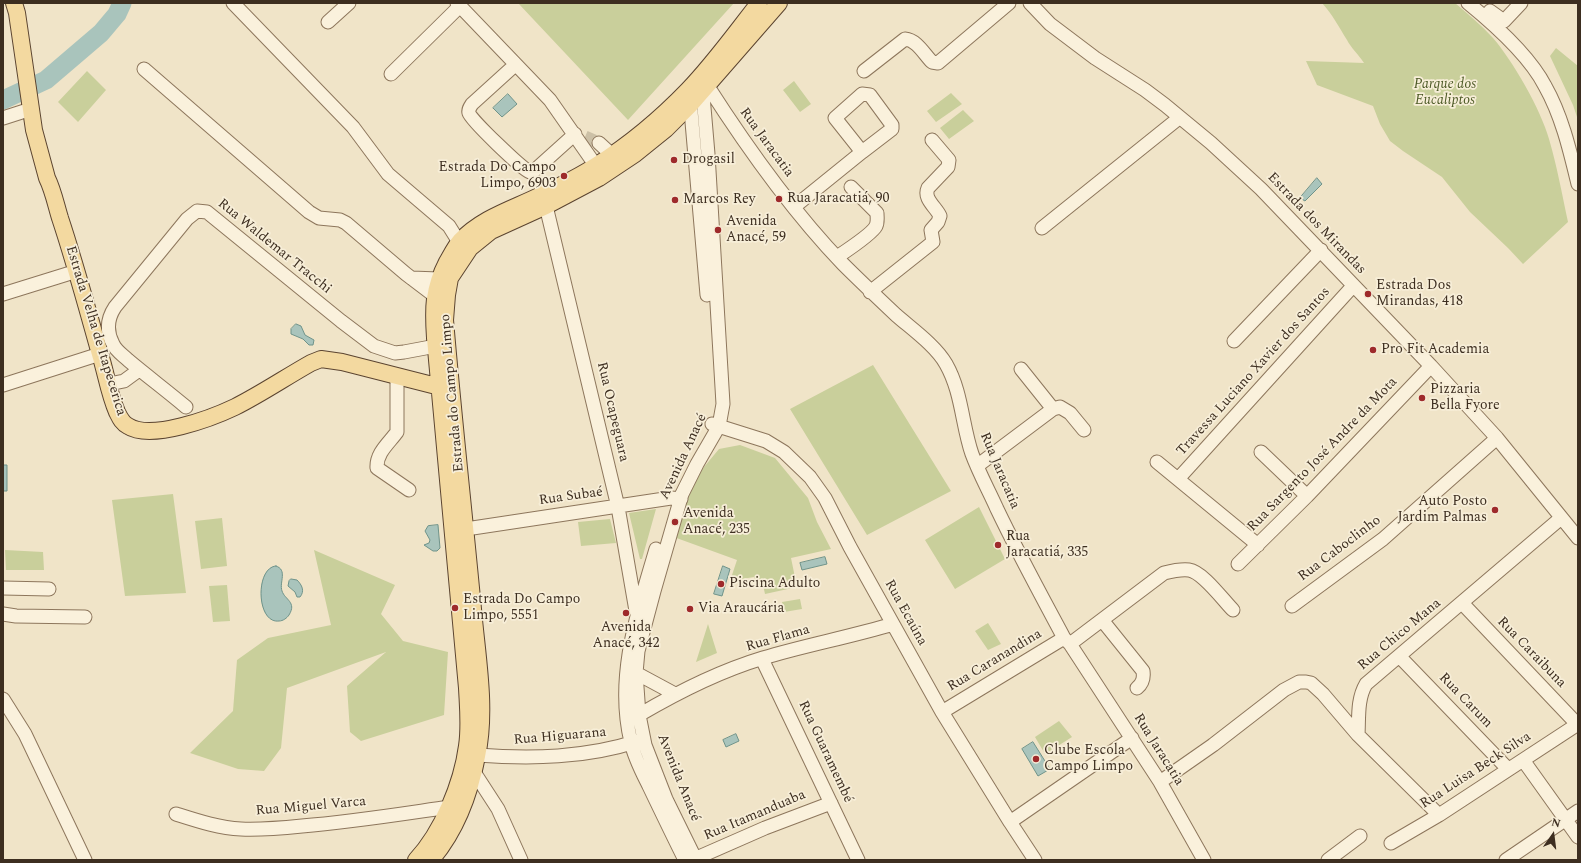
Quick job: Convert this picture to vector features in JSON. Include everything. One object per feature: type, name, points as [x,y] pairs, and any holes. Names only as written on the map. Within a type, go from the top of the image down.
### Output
[{"type":"main road","name":"Estrada Velha de Itapecerica","points":[[14,3],[23,46],[34,130],[47,178],[51,185],[77,271],[108,384],[122,422],[128,427],[134,429],[151,431],[181,426],[236,406],[311,363],[321,359],[342,362],[445,389]]},
{"type":"main road","name":"Estrada do Campo Limpo","points":[[416,860],[437,830],[450,807],[462,771],[467,747],[469,721],[445,389],[445,320],[450,278],[470,248],[491,231],[546,206],[599,178],[635,154],[666,129],[698,89],[759,3]]},
{"type":"main road","name":"Estrada do Campo Limpo","points":[[431,860],[447,837],[458,817],[470,786],[478,755],[481,712],[466,529],[445,389],[436,346],[435,296],[439,279],[450,256],[465,237],[493,216],[541,195],[596,166],[612,155],[698,89],[779,3]]},
{"type":"street","points":[[233,3],[353,127],[388,174],[449,226],[465,237]]},
{"type":"street","points":[[328,22],[349,3]]},
{"type":"street","points":[[864,72],[905,39],[915,43],[932,62],[938,62],[1009,3]]},
{"type":"street","name":"Estrada dos Mirandas","points":[[1030,3],[1050,24],[1095,58],[1145,90],[1238,166],[1431,366],[1497,438],[1578,538]]},
{"type":"street","points":[[1468,3],[1499,29],[1524,56],[1545,85],[1565,134],[1578,184]]},
{"type":"street","points":[[1480,3],[1504,21],[1521,3]]},
{"type":"street","points":[[391,74],[458,5],[550,100],[580,136],[596,166]]},
{"type":"street","points":[[515,65],[472,104],[469,112],[470,115],[496,143],[521,166],[527,171],[532,172],[580,136]]},
{"type":"street","points":[[144,69],[309,212],[320,218],[340,220],[346,223],[411,278],[435,296]]},
{"type":"street","name":"Rua Jaracatia","points":[[698,89],[725,113],[794,207],[837,257],[870,292],[916,332],[946,364],[955,385],[965,431],[977,466],[1029,574],[1067,641],[1160,782],[1204,860]]},
{"type":"street","name":"Avenida Anacé","points":[[698,89],[704,250],[717,384]]},
{"type":"street","name":"Avenida Anacé","points":[[637,741],[627,720],[626,674],[630,645],[641,618],[676,499],[697,464],[716,425],[715,405],[717,384],[708,154],[698,89]]},
{"type":"street","points":[[794,207],[892,129],[870,95],[865,94],[862,94],[835,118],[862,152]]},
{"type":"street","points":[[3,118],[30,104]]},
{"type":"street","points":[[1042,228],[1179,118]]},
{"type":"street","points":[[870,292],[933,241],[930,230],[938,222],[940,216],[928,199],[926,192],[948,167],[949,160],[932,140]]},
{"type":"street","points":[[599,143],[612,155]]},
{"type":"street","points":[[837,257],[876,227],[878,221],[877,213],[851,187]]},
{"type":"street","name":"Rua Ocapeguara","points":[[546,206],[618,507],[641,618]]},
{"type":"street","name":"Rua Waldemar Tracchi","points":[[186,407],[139,370],[113,345],[108,328],[110,316],[115,307],[187,219],[197,211],[202,210],[207,212],[374,346],[394,353],[436,346]]},
{"type":"street","points":[[1234,341],[1320,250]]},
{"type":"street","points":[[3,294],[77,271]]},
{"type":"street","points":[[411,278],[439,279]]},
{"type":"street","name":"Travessa Luciano Xavier dos Santos","points":[[1178,479],[1353,286]]},
{"type":"street","points":[[3,385],[100,354]]},
{"type":"street","name":"Rua Sargento José Andre da Mota","points":[[1238,564],[1307,496],[1431,366]]},
{"type":"street","points":[[1021,369],[1053,409]]},
{"type":"street","points":[[108,384],[124,381],[139,370]]},
{"type":"street","points":[[397,376],[397,432],[384,447],[377,462],[378,468],[409,490]]},
{"type":"street","points":[[977,466],[1053,409],[1060,407],[1065,409],[1084,430]]},
{"type":"street","name":"Rua Ecaúna","points":[[716,425],[766,442],[784,452],[810,477],[825,498],[850,547],[942,712],[1035,860]]},
{"type":"street","name":"Rua Caboclinho","points":[[1292,606],[1382,539],[1497,438]]},
{"type":"street","points":[[1261,452],[1307,496]]},
{"type":"street","points":[[1157,462],[1258,545]]},
{"type":"street","name":"Rua Subaé","points":[[466,529],[676,499]]},
{"type":"street","name":"Rua Chico Mana","points":[[1358,735],[1360,702],[1363,689],[1366,684],[1561,518]]},
{"type":"street","name":"Rua Caranandina","points":[[942,712],[1102,620],[1164,573],[1189,570],[1199,574],[1233,610]]},
{"type":"street","points":[[3,588],[49,588]]},
{"type":"street","name":"Rua Caraibuna","points":[[1462,603],[1578,724]]},
{"type":"street","points":[[3,614],[16,616],[84,617]]},
{"type":"street","name":"Avenida Anacé","points":[[641,618],[636,673],[639,715],[637,741],[641,769],[692,860]]},
{"type":"street","points":[[1102,620],[1143,671],[1144,677],[1142,684],[1137,688]]},
{"type":"street","name":"Rua Flama","points":[[639,715],[675,694],[742,666],[762,659],[893,624]]},
{"type":"street","name":"Rua Carum","points":[[1398,656],[1508,769]]},
{"type":"street","name":"Rua Guaramembé","points":[[762,659],[858,860]]},
{"type":"street","points":[[636,673],[675,694]]},
{"type":"street","points":[[1160,782],[1212,745],[1284,690],[1299,682],[1311,683],[1358,735],[1438,815]]},
{"type":"street","points":[[3,699],[25,734],[85,860]]},
{"type":"street","name":"Rua Luisa Beck Silva","points":[[1391,843],[1438,815],[1578,724]]},
{"type":"street","points":[[1010,822],[1132,738]]},
{"type":"street","name":"Rua Higuarana","points":[[478,755],[524,758],[581,754],[611,749],[637,741]]},
{"type":"street","points":[[1523,760],[1578,836]]},
{"type":"street","points":[[474,772],[498,809],[521,860]]},
{"type":"street","name":"Rua Itamanduaba","points":[[692,860],[798,815],[831,803]]},
{"type":"street","name":"Rua Miguel Varca","points":[[176,814],[204,823],[228,827],[242,829],[275,829],[334,824],[450,807]]},
{"type":"street","points":[[1506,860],[1578,811]]},
{"type":"street","points":[[1328,860],[1360,836]]},
{"type":"green space","points":[[518,3],[734,3],[628,120]]},
{"type":"green space","name":"Parque dos Eucaliptos","points":[[1322,3],[1455,3],[1470,15],[1501,48],[1526,86],[1540,114],[1549,139],[1568,222],[1523,264],[1470,212],[1442,177],[1390,141],[1380,124],[1373,106],[1317,85],[1306,61],[1364,63]]},
{"type":"green space","points":[[1556,48],[1578,66],[1578,120],[1573,105],[1550,56]]},
{"type":"green space","points":[[87,71],[106,90],[78,122],[58,102]]},
{"type":"green space","points":[[794,81],[811,104],[800,112],[783,90]]},
{"type":"green space","points":[[951,93],[962,104],[936,122],[927,111]]},
{"type":"green space","points":[[963,110],[974,121],[949,139],[940,128]]},
{"type":"green space","points":[[873,365],[951,491],[867,535],[790,409]]},
{"type":"green space","points":[[740,445],[775,458],[808,498],[817,522],[831,549],[791,558],[797,587],[765,594],[763,585],[757,585],[754,577],[730,581],[737,560],[671,536],[699,473],[719,449]]},
{"type":"green space","points":[[173,494],[186,593],[125,596],[112,500]]},
{"type":"green space","points":[[979,507],[1005,559],[955,589],[925,540]]},
{"type":"green space","points":[[656,509],[642,559],[640,559],[629,513]]},
{"type":"green space","points":[[222,518],[227,566],[201,569],[195,521]]},
{"type":"green space","points":[[610,519],[616,543],[581,546],[578,522]]},
{"type":"green space","points":[[5,550],[43,552],[44,570],[6,570]]},
{"type":"green space","points":[[314,550],[395,585],[381,614],[403,641],[448,652],[444,715],[361,741],[350,732],[347,686],[386,652],[287,688],[281,748],[264,771],[238,769],[190,753],[233,711],[237,660],[268,638],[331,625]]},
{"type":"green space","points":[[227,585],[230,621],[213,622],[209,586]]},
{"type":"green space","points":[[800,599],[802,609],[784,612],[782,602]]},
{"type":"green space","points":[[988,623],[1001,644],[988,650],[975,631]]},
{"type":"green space","points":[[708,624],[717,653],[696,662]]},
{"type":"green space","points":[[1059,721],[1072,737],[1045,754],[1035,737]]},
{"type":"water","points":[[508,94],[517,104],[502,117],[493,108]]},
{"type":"water","points":[[1317,178],[1322,184],[1305,201],[1300,198]]},
{"type":"water","points":[[296,324],[301,326],[305,335],[314,340],[313,345],[309,345],[303,339],[291,334],[291,329]]},
{"type":"water","points":[[3,465],[7,465],[7,491],[3,491]]},
{"type":"water","points":[[438,525],[440,548],[437,551],[433,551],[424,545],[429,543],[430,540],[425,531],[428,526]]},
{"type":"water","points":[[825,557],[827,564],[802,570],[800,563]]},
{"type":"water","points":[[276,566],[282,570],[281,588],[283,594],[290,602],[292,607],[288,616],[279,621],[271,620],[266,614],[262,605],[261,595],[264,575],[269,569]]},
{"type":"water","name":"Piscina Adulto","points":[[723,566],[730,569],[722,596],[714,594]]},
{"type":"water","points":[[291,579],[297,580],[303,590],[300,597],[297,597],[295,592],[288,586]]},
{"type":"water","points":[[736,734],[739,741],[726,747],[723,740]]},
{"type":"water","name":"Clube Escola Campo Limpo","points":[[1033,742],[1050,769],[1038,776],[1022,749]]},
{"type":"waterway","points":[[3,100],[46,80],[101,33],[117,14],[122,3]]},
{"type":"tunnel","points":[[585,137],[599,143]]},
{"type":"place","name":"Drogasil","points":[[674,160]]},
{"type":"place","name":"Estrada Do Campo Limpo, 6903","points":[[564,176]]},
{"type":"place","name":"Rua Jaracatiá, 90","points":[[779,199]]},
{"type":"place","name":"Marcos Rey","points":[[675,200]]},
{"type":"place","name":"Avenida Anacé, 59","points":[[718,230]]},
{"type":"place","name":"Estrada Dos Mirandas, 418","points":[[1368,294]]},
{"type":"place","name":"Pro Fit Academia","points":[[1373,350]]},
{"type":"place","name":"Pizzaria Bella Fyore","points":[[1422,398]]},
{"type":"place","name":"Auto Posto Jardim Palmas","points":[[1495,510]]},
{"type":"place","name":"Avenida Anacé, 235","points":[[675,522]]},
{"type":"place","name":"Rua Jaracatiá, 335","points":[[998,545]]},
{"type":"place","name":"Piscina Adulto","points":[[721,584]]},
{"type":"place","name":"Estrada Do Campo Limpo, 5551","points":[[455,608]]},
{"type":"place","name":"Via Araucária","points":[[690,609]]},
{"type":"place","name":"Avenida Anacé, 342","points":[[626,613]]},
{"type":"place","name":"Clube Escola Campo Limpo","points":[[1036,759]]}]
